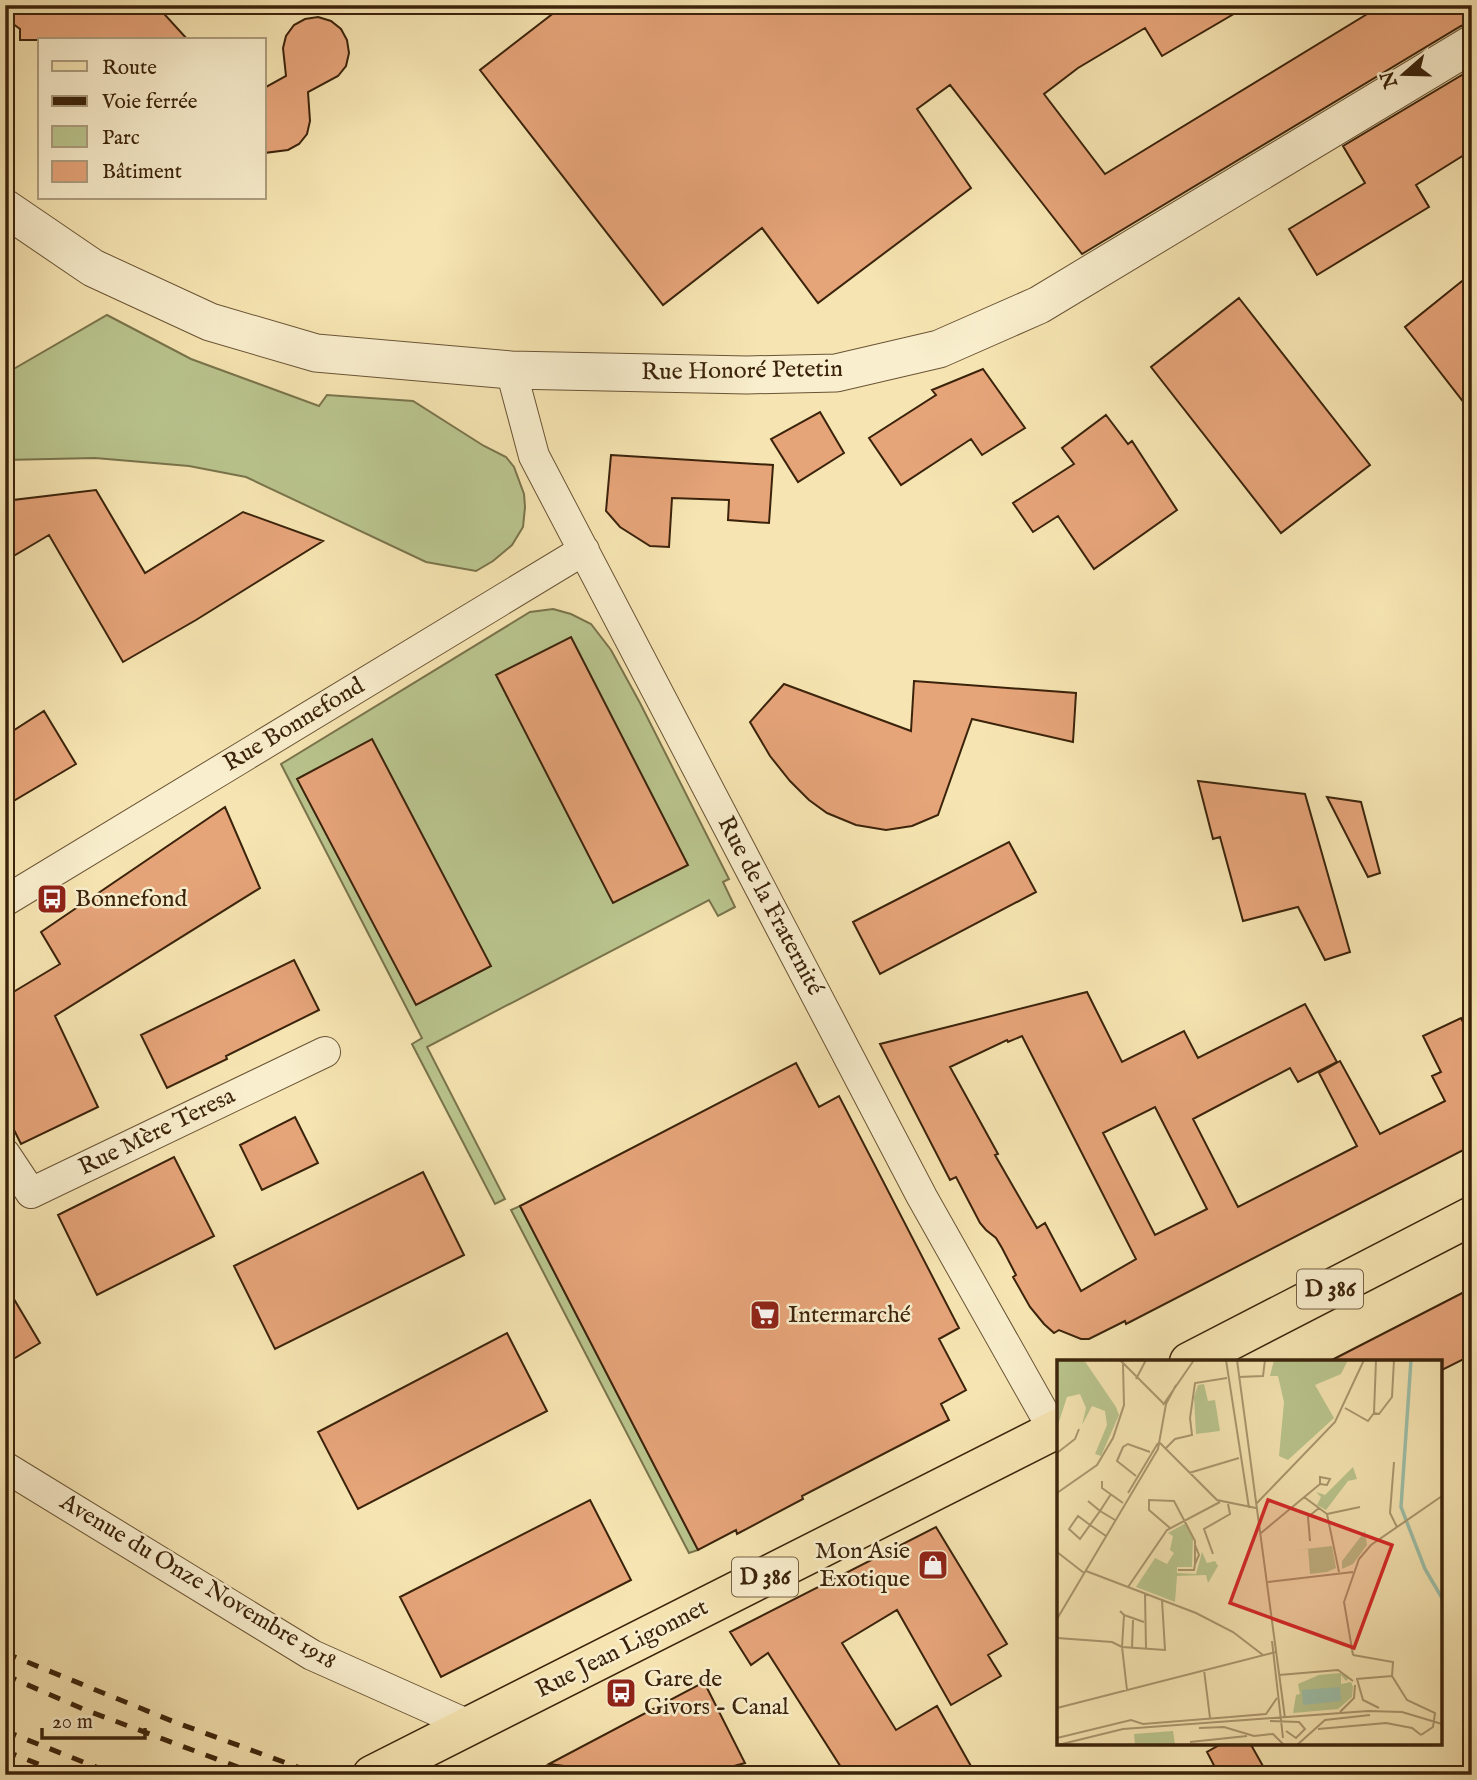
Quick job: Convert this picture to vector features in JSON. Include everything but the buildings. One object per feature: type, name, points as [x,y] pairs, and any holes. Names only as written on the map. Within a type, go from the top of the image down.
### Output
[{"type":"main road","name":"D 386","points":[[1193,1360],[1472,1216]]},
{"type":"main road","name":"Rue Jean Ligonnet","points":[[372,1775],[1056,1430]]},
{"type":"street","name":"Rue Honoré Petetin","points":[[5,208],[93,268],[210,322],[316,353],[511,370],[747,375],[836,373],[939,349],[1039,305],[1472,44]]},
{"type":"street","name":"Rue de la Fraternité","points":[[511,370],[534,456],[922,1197],[1056,1430]]},
{"type":"street","name":"Rue Bonnefond","points":[[5,901],[584,550]]},
{"type":"street","name":"Rue Mère Teresa","points":[[5,1154],[31,1193],[325,1052]]},
{"type":"street","name":"Avenue du Onze Novembre 1918","points":[[5,1467],[312,1655],[471,1726]]},
{"type":"green space","points":[[107,315],[191,359],[319,406],[327,395],[413,401],[506,457],[514,467],[524,494],[523,527],[512,545],[476,571],[426,562],[246,477],[189,466],[95,458],[5,460],[5,374]]},
{"type":"green space","points":[[553,609],[591,624],[611,650],[729,879],[723,882],[735,907],[718,916],[709,900],[427,1047],[505,1199],[495,1204],[412,1044],[422,1038],[281,764],[530,612]]},
{"type":"green space","points":[[520,1206],[698,1550],[689,1553],[511,1210]]},
{"type":"railway","points":[[5,1653],[172,1721],[319,1775]]},
{"type":"railway","points":[[5,1675],[83,1709],[259,1775]]},
{"type":"railway","points":[[5,1731],[116,1775]]},
{"type":"railway","points":[[5,1751],[66,1775]]},
{"type":"place","name":"Bonnefond","points":[[52,899]]},
{"type":"place","name":"Intermarché","points":[[765,1315]]},
{"type":"place","name":"Mon Asie Exotique","points":[[933,1565]]},
{"type":"place","name":"Gare de Givors - Canal","points":[[621,1693]]}]
